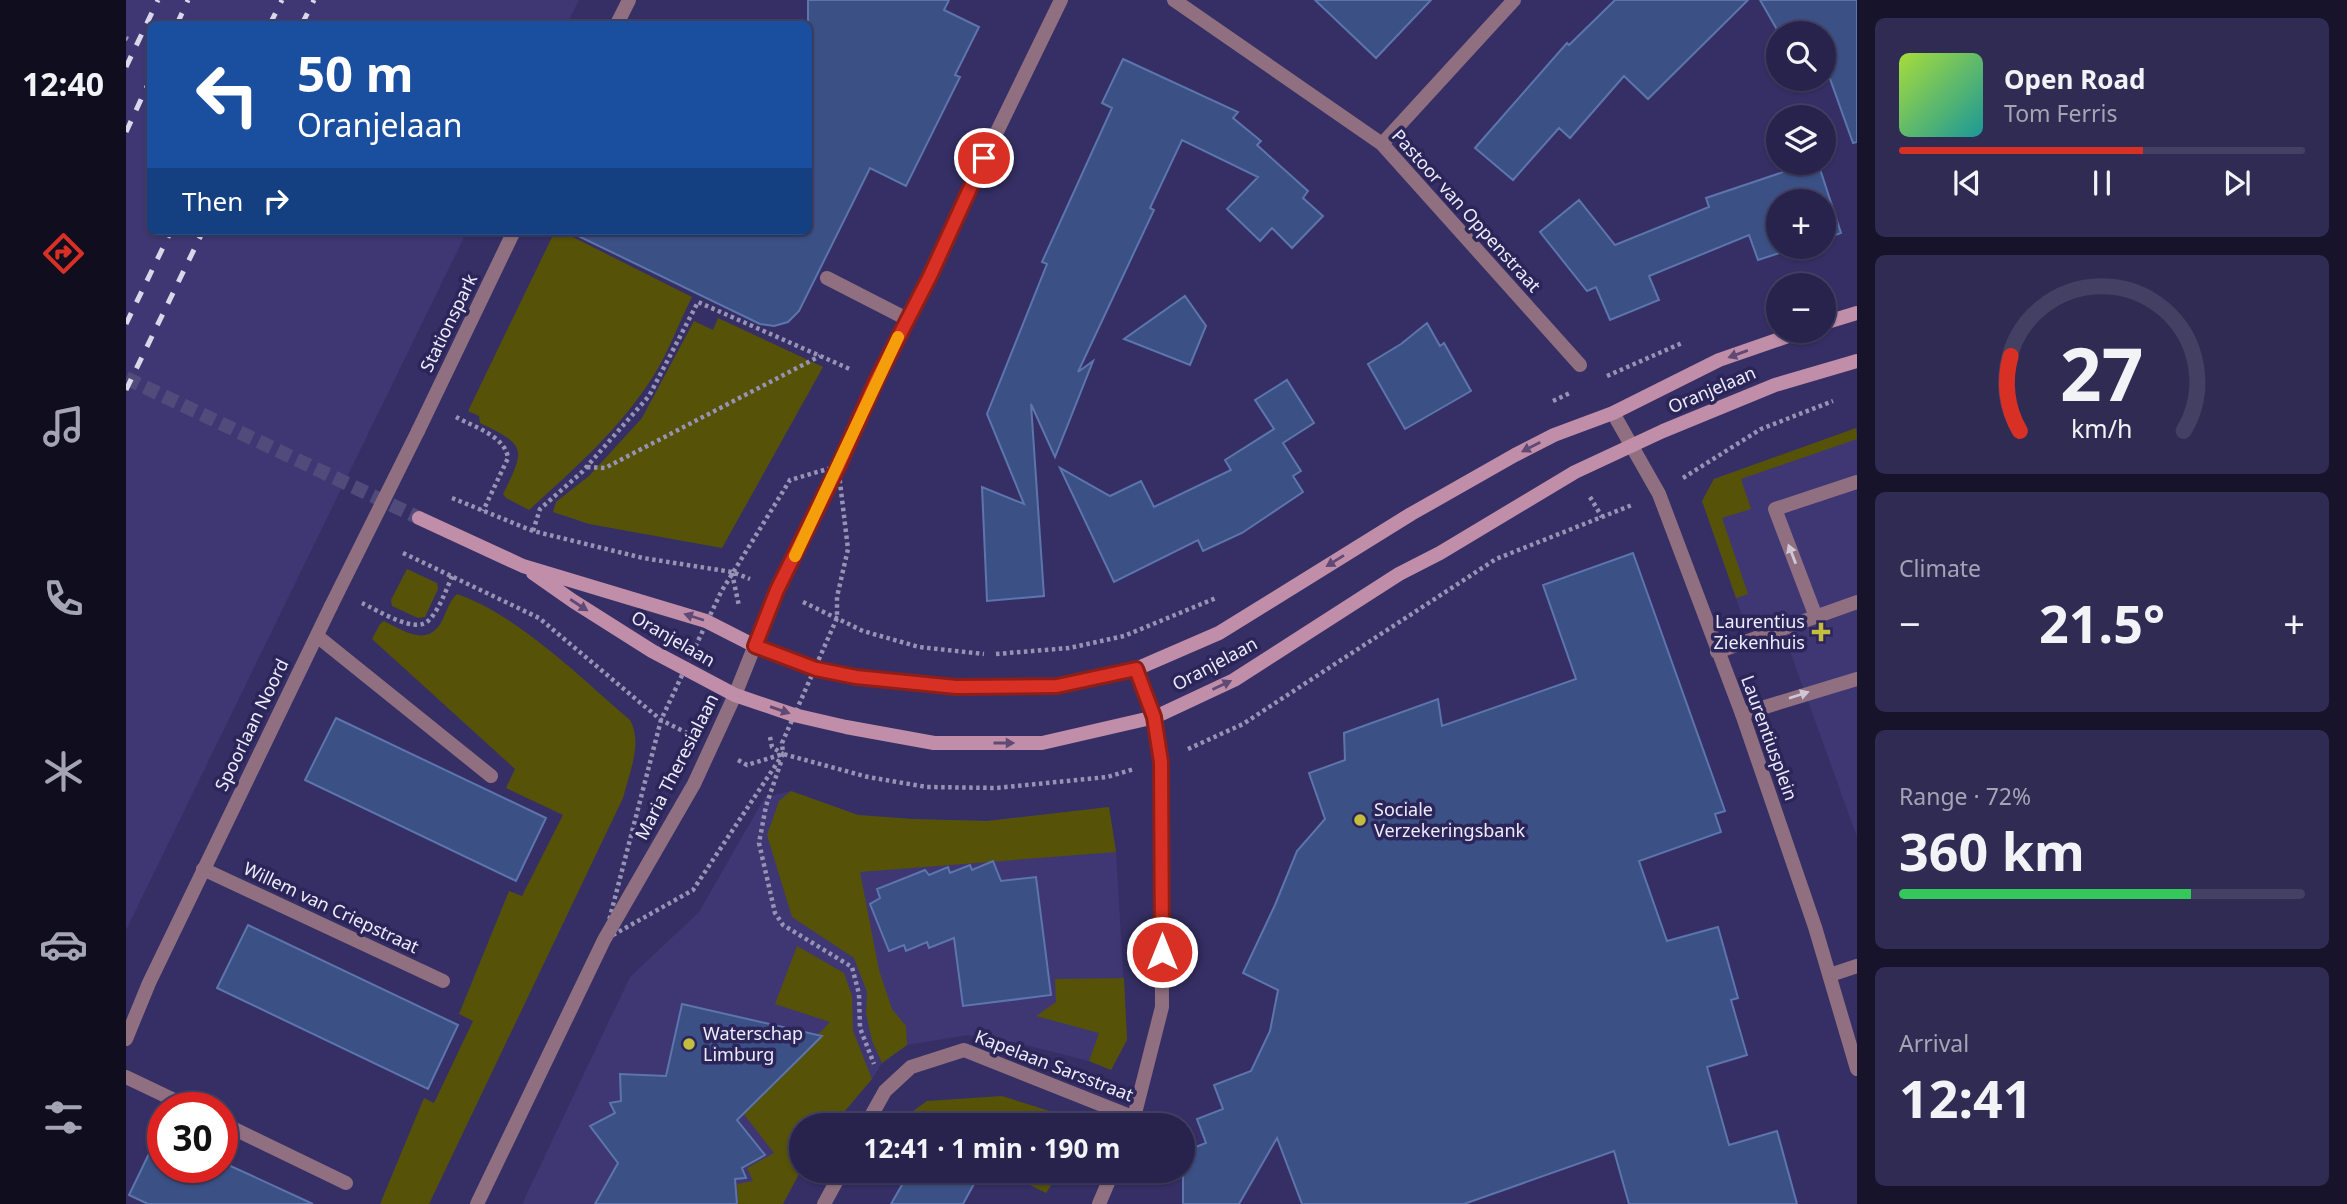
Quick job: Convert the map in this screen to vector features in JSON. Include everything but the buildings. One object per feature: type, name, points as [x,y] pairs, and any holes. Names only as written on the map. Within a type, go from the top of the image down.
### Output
[{"type":"street","points":[[618,21],[629,0]]},
{"type":"street","name":"Maria Theresialaan","points":[[477,1204],[604,940],[694,783],[735,695],[777,590],[1061,0]]},
{"type":"street","name":"Pastoor van Oppenstraat","points":[[1174,0],[1382,144],[1580,365]]},
{"type":"street","points":[[1382,144],[1514,0]]},
{"type":"street","name":"Stationspark","points":[[418,431],[512,235]]},
{"type":"street","points":[[827,278],[907,319]]},
{"type":"street","points":[[1836,319],[1857,313]]},
{"type":"street","name":"Oranjelaan","points":[[419,518],[523,566],[706,621],[755,646],[816,669],[856,677],[956,687],[1057,686],[1136,669],[1219,633],[1410,514],[1515,455],[1554,435],[1614,413],[1719,360],[1768,343]]},
{"type":"street","name":"Oranjelaan","points":[[523,566],[652,651],[735,695],[794,715],[934,743],[1042,743],[1154,717],[1234,680],[1399,574],[1440,553],[1575,472],[1774,385],[1857,362]]},
{"type":"street","name":"Laurentiusplein","points":[[1614,413],[1659,494],[1742,714],[1815,927],[1857,1069]]},
{"type":"street","name":"Spoorlaan Noord","points":[[126,1039],[149,983],[418,431]]},
{"type":"street","points":[[1816,617],[1775,509],[1857,482]]},
{"type":"street","points":[[1717,652],[1857,602]]},
{"type":"street","points":[[317,636],[491,776]]},
{"type":"street","points":[[1135,1113],[1163,1007],[1161,762],[1154,717],[1136,669]]},
{"type":"street","points":[[1742,714],[1857,679]]},
{"type":"street","name":"Willem van Criepstraat","points":[[204,869],[443,981]]},
{"type":"street","points":[[1830,975],[1857,966]]},
{"type":"street","name":"Kapelaan Sarsstraat","points":[[873,1113],[885,1091],[911,1067],[964,1050],[1112,1113]]},
{"type":"street","points":[[126,1076],[158,1092]]},
{"type":"street","points":[[238,1131],[346,1183]]},
{"type":"street","points":[[824,1204],[835,1183]]},
{"type":"street","points":[[1099,1204],[1108,1183]]},
{"type":"path","points":[[533,531],[540,509],[587,467],[649,396],[698,302],[876,381]]},
{"type":"path","points":[[587,467],[605,468],[821,356]]},
{"type":"path","points":[[1552,402],[1574,391]]},
{"type":"path","points":[[1659,494],[1760,429],[1845,397]]},
{"type":"path","points":[[474,427],[498,440],[507,449],[508,458],[483,511]]},
{"type":"path","points":[[447,495],[533,531],[643,558],[732,572],[863,631],[919,647],[990,654],[1069,648],[1124,636],[1219,597]]},
{"type":"path","points":[[403,552],[539,618],[661,720],[747,765],[783,754],[766,806],[759,843],[775,912],[783,925],[852,967],[859,994],[860,1028],[885,1091]]},
{"type":"path","points":[[382,613],[409,625],[422,625],[430,620],[453,575]]},
{"type":"shaded area","points":[[126,0],[579,0],[568,21],[147,21],[147,235],[465,235],[126,930]]},
{"type":"shaded area","points":[[553,235],[569,235],[692,297],[654,375],[627,413],[596,447],[529,510],[503,494],[516,467],[518,457],[514,443],[480,423],[479,416],[468,411]]},
{"type":"shaded area","points":[[718,318],[823,367],[722,548],[589,524],[553,512],[556,502],[589,476],[642,418],[694,321],[713,330]]},
{"type":"shaded area","points":[[1856,428],[1857,439],[1741,479],[1751,509],[1722,518],[1748,594],[1736,598],[1702,501],[1714,479]]},
{"type":"shaded area","name":"Laurentius Ziekenhuis","points":[[1857,428],[1857,837],[1778,618],[1746,627],[1702,501],[1714,479]]},
{"type":"shaded area","points":[[407,569],[437,583],[438,589],[425,617],[418,618],[392,606],[391,600]]},
{"type":"shaded area","points":[[457,594],[503,617],[570,667],[630,720],[634,729],[635,748],[623,798],[429,1204],[380,1204],[424,1098],[434,1103],[473,1021],[459,1014],[509,891],[522,896],[563,815],[506,788],[515,769],[372,639],[384,621],[408,633],[431,633],[443,619]]},
{"type":"shaded area","points":[[791,791],[858,815],[912,819],[987,821],[1109,807],[1116,852],[1127,1040],[1111,1070],[1089,1061],[1014,1042],[967,1035],[907,1045],[882,1063],[843,1113],[789,1113],[789,1183],[794,1183],[783,1204],[522,1204],[630,977],[699,912],[765,797]]},
{"type":"shaded area","points":[[791,791],[858,815],[912,819],[987,821],[1109,807],[1116,852],[860,872],[879,970],[892,1009],[906,1026],[907,1045],[882,1063],[872,1041],[866,1013],[867,992],[854,958],[792,917],[767,835],[779,801]]},
{"type":"shaded area","points":[[797,946],[844,973],[852,996],[853,1031],[872,1079],[843,1113],[789,1113],[789,1183],[794,1183],[783,1204],[738,1204],[737,1184],[753,1181],[747,1168],[774,1153],[743,1113],[830,1022],[775,1004]]},
{"type":"shaded area","points":[[1124,978],[1127,1040],[1111,1070],[1089,1061],[1099,1033],[1036,1016],[1056,1002],[1055,979]]},
{"type":"shaded area","points":[[1002,1096],[1056,1113],[910,1113],[927,1101]]},
{"type":"shaded area","points":[[1026,1183],[1053,1183],[1046,1193]]},
{"type":"tunnel","points":[[126,378],[419,518]]},
{"type":"railway","points":[[148,21],[158,0]]},
{"type":"railway","points":[[178,21],[188,0]]},
{"type":"railway","points":[[272,21],[282,0]]},
{"type":"railway","points":[[304,21],[314,0]]},
{"type":"railway","points":[[126,67],[147,23]]},
{"type":"railway","points":[[126,132],[147,86]]},
{"type":"railway","points":[[126,324],[169,235]]},
{"type":"railway","points":[[126,390],[201,235]]},
{"type":"slow traffic","points":[[795,556],[898,337]]},
{"type":"place","name":"Laurentius Ziekenhuis","points":[[1821,632]]},
{"type":"place","name":"Sociale Verzekeringsbank","points":[[1360,820]]},
{"type":"place","name":"Waterschap Limburg","points":[[689,1044]]},
{"type":"route","points":[[984,158],[930,276],[876,381],[838,467],[777,590],[755,646],[816,669],[856,677],[956,687],[1057,686],[1136,669],[1154,717],[1161,762],[1162,952]]}]
